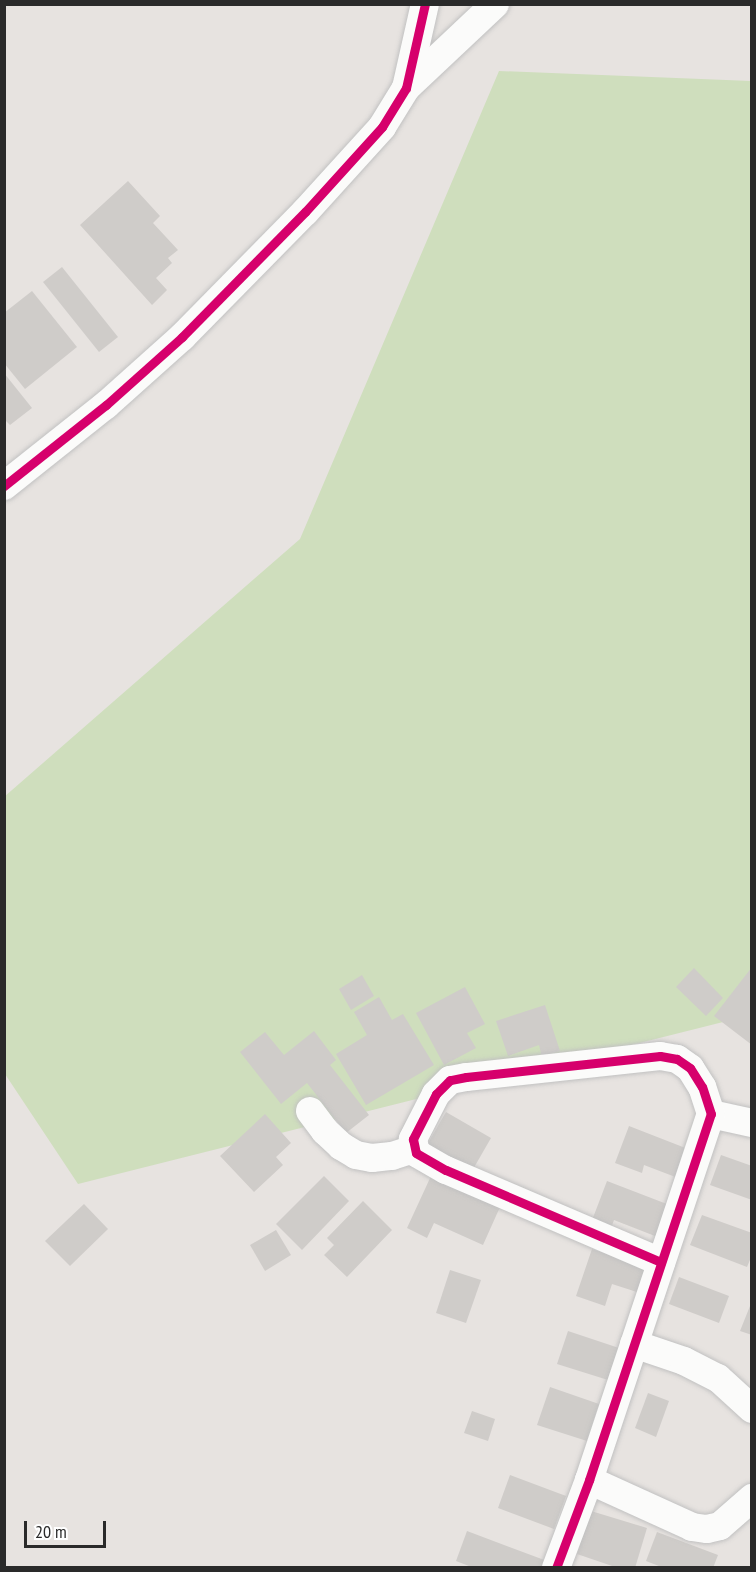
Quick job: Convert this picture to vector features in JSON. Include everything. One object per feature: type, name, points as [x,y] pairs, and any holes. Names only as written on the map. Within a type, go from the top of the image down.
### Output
[{"type":"street","points":[[406,88],[425,4]]},
{"type":"street","points":[[4,486],[106,405],[246,274],[382,127],[406,88],[495,4]]},
{"type":"street","points":[[556,1568],[589,1480],[711,1114],[702,1087],[690,1068],[677,1059],[660,1056],[466,1077],[450,1080],[436,1094],[413,1139],[413,1149],[426,1161],[661,1262]]},
{"type":"street","points":[[310,1111],[341,1146],[356,1155],[372,1158],[392,1156],[413,1149]]},
{"type":"street","points":[[711,1114],[752,1124]]},
{"type":"street","points":[[634,1344],[684,1362],[718,1378],[752,1409]]},
{"type":"street","points":[[589,1480],[692,1527],[707,1529],[720,1526],[752,1497]]},
{"type":"green space","points":[[499,71],[751,81],[751,1015],[78,1184],[5,1074],[4,797],[300,539]]},
{"type":"building","points":[[128,181],[160,216],[153,223],[178,250],[168,258],[172,263],[156,278],[167,290],[152,305],[80,225]]},
{"type":"building","points":[[62,267],[118,337],[99,352],[43,282]]},
{"type":"building","points":[[32,291],[77,347],[25,389],[4,363],[4,313]]},
{"type":"building","points":[[4,373],[32,408],[10,425],[4,419]]},
{"type":"building","points":[[752,967],[752,1045],[714,1016]]},
{"type":"building","points":[[694,968],[723,998],[706,1016],[676,987]]},
{"type":"building","points":[[362,975],[374,996],[351,1010],[339,989]]},
{"type":"building","points":[[465,987],[485,1024],[467,1033],[476,1048],[444,1065],[416,1013]]},
{"type":"building","points":[[379,997],[392,1020],[403,1014],[434,1065],[366,1105],[336,1054],[367,1035],[354,1012]]},
{"type":"building","points":[[545,1005],[560,1051],[542,1057],[539,1045],[508,1056],[496,1021]]},
{"type":"building","points":[[314,1031],[336,1060],[330,1065],[369,1115],[346,1133],[307,1083],[281,1104],[240,1052],[265,1032],[284,1055]]},
{"type":"building","points":[[446,1112],[491,1138],[472,1171],[427,1145]]},
{"type":"building","points":[[265,1114],[291,1143],[276,1157],[283,1165],[254,1192],[220,1156]]},
{"type":"building","points":[[629,1126],[688,1149],[678,1178],[644,1165],[642,1173],[615,1163]]},
{"type":"building","points":[[721,1155],[752,1166],[752,1200],[710,1185]]},
{"type":"building","points":[[324,1176],[349,1201],[302,1250],[276,1224]]},
{"type":"building","points":[[431,1176],[500,1207],[483,1245],[434,1223],[427,1238],[407,1228]]},
{"type":"building","points":[[607,1181],[672,1206],[660,1238],[614,1220],[610,1231],[591,1223]]},
{"type":"building","points":[[363,1201],[392,1230],[347,1277],[324,1255],[334,1245],[327,1238]]},
{"type":"building","points":[[84,1204],[108,1229],[70,1266],[45,1241]]},
{"type":"building","points":[[702,1215],[752,1233],[752,1255],[747,1267],[690,1245]]},
{"type":"building","points":[[276,1230],[291,1255],[265,1271],[250,1245]]},
{"type":"building","points":[[592,1249],[649,1268],[640,1293],[612,1284],[605,1306],[576,1296]]},
{"type":"building","points":[[450,1270],[481,1280],[466,1323],[436,1313]]},
{"type":"building","points":[[679,1277],[729,1296],[719,1323],[669,1304]]},
{"type":"building","points":[[752,1301],[752,1335],[740,1331]]},
{"type":"building","points":[[568,1331],[619,1348],[608,1380],[557,1364]]},
{"type":"building","points":[[550,1387],[599,1404],[587,1441],[537,1425]]},
{"type":"building","points":[[648,1393],[669,1401],[656,1437],[635,1428]]},
{"type":"building","points":[[472,1411],[495,1419],[488,1441],[464,1433]]},
{"type":"building","points":[[510,1475],[566,1496],[554,1529],[498,1508]]},
{"type":"building","points":[[591,1511],[647,1528],[635,1568],[618,1568],[577,1554]]},
{"type":"building","points":[[467,1531],[547,1561],[544,1568],[474,1568],[456,1561]]},
{"type":"building","points":[[657,1532],[718,1555],[713,1568],[664,1568],[646,1561]]},
{"type":"cycle path","points":[[4,486],[106,405],[182,337],[305,212],[382,127],[406,88],[425,4]]},
{"type":"cycle path","points":[[556,1568],[589,1480],[711,1114],[702,1087],[690,1068],[677,1059],[660,1056],[466,1077],[450,1080],[436,1094],[413,1139],[416,1153],[446,1170],[661,1262]]}]
